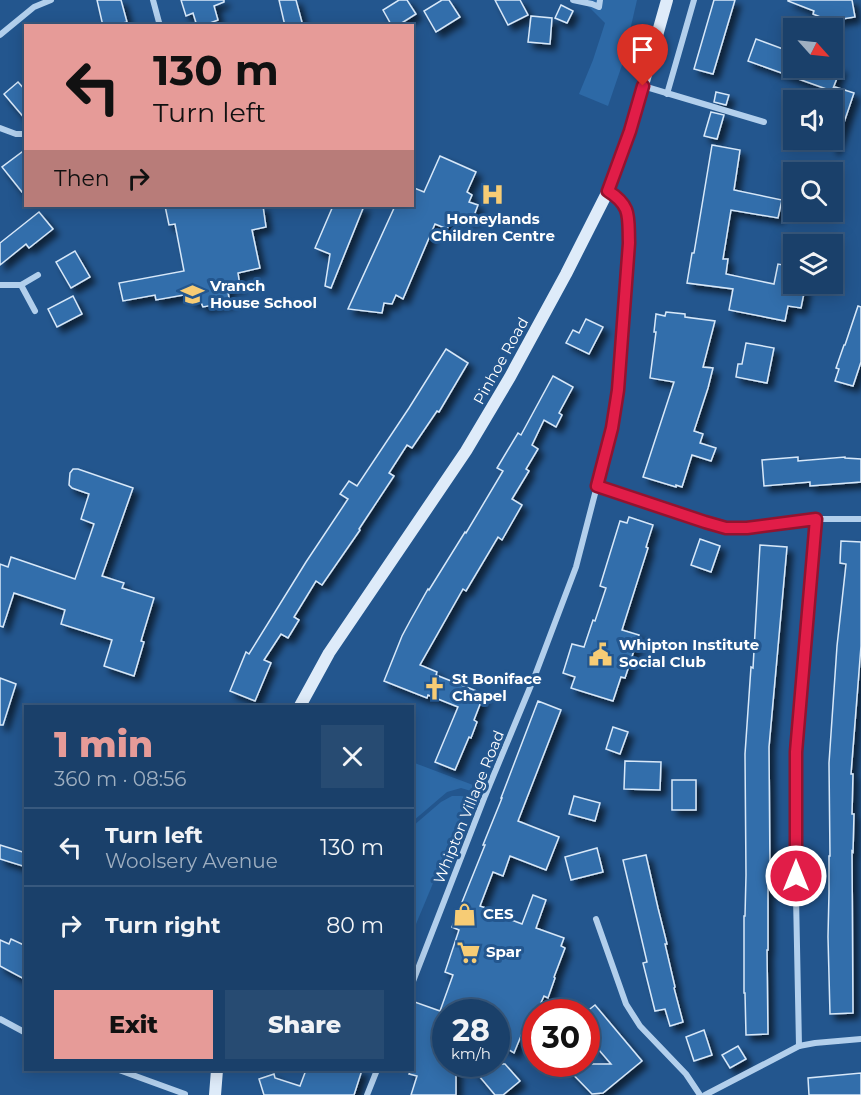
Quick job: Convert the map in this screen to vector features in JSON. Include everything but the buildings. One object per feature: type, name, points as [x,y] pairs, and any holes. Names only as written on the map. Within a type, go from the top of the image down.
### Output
[{"type":"main road","name":"Pinhoe Road","points":[[301,705],[329,653],[466,451],[528,346],[608,191],[630,131],[667,0]]},
{"type":"main road","points":[[215,1095],[217,1071]]},
{"type":"street","points":[[0,35],[34,7],[51,0]]},
{"type":"street","points":[[153,0],[159,24]]},
{"type":"street","points":[[573,0],[599,7],[600,0]]},
{"type":"street","points":[[667,94],[694,0]]},
{"type":"street","points":[[643,86],[764,122]]},
{"type":"street","points":[[0,128],[16,134],[24,134]]},
{"type":"street","name":"Whipton Village Road","points":[[414,979],[576,567],[612,428],[618,390],[629,243],[626,207],[608,191]]},
{"type":"street","points":[[0,285],[21,285],[38,275]]},
{"type":"street","points":[[21,285],[35,311]]},
{"type":"street","points":[[597,486],[726,528],[747,528],[816,519],[861,519]]},
{"type":"street","points":[[799,1046],[796,752],[816,519]]},
{"type":"street","points":[[596,919],[626,1004],[640,1026],[686,1074],[700,1095]]},
{"type":"street","points":[[0,1019],[24,1032]]},
{"type":"street","points":[[705,1095],[799,1046],[861,1039]]},
{"type":"street","points":[[122,1071],[184,1094]]},
{"type":"street","points":[[367,1095],[377,1071]]},
{"type":"shaded area","points":[[582,0],[637,0],[622,65],[608,106],[579,94],[605,23]]},
{"type":"shaded area","points":[[414,763],[473,785],[471,791],[461,788],[447,792],[414,820]]},
{"type":"shaded area","points":[[452,796],[469,797],[416,924],[414,923],[414,825],[441,802]]},
{"type":"place","name":"Honeylands Children Centre","points":[[493,195]]},
{"type":"place","name":"Vranch House School","points":[[192,295]]},
{"type":"place","name":"Whipton Institute Social Club","points":[[601,654]]},
{"type":"place","name":"St Boniface Chapel","points":[[434,688]]},
{"type":"place","name":"CES","points":[[465,914]]},
{"type":"place","name":"Spar","points":[[468,952]]},
{"type":"route","points":[[643,86],[630,131],[608,191],[626,207],[629,243],[618,390],[612,428],[597,486],[726,528],[747,528],[816,519],[796,752],[796,876]]}]
